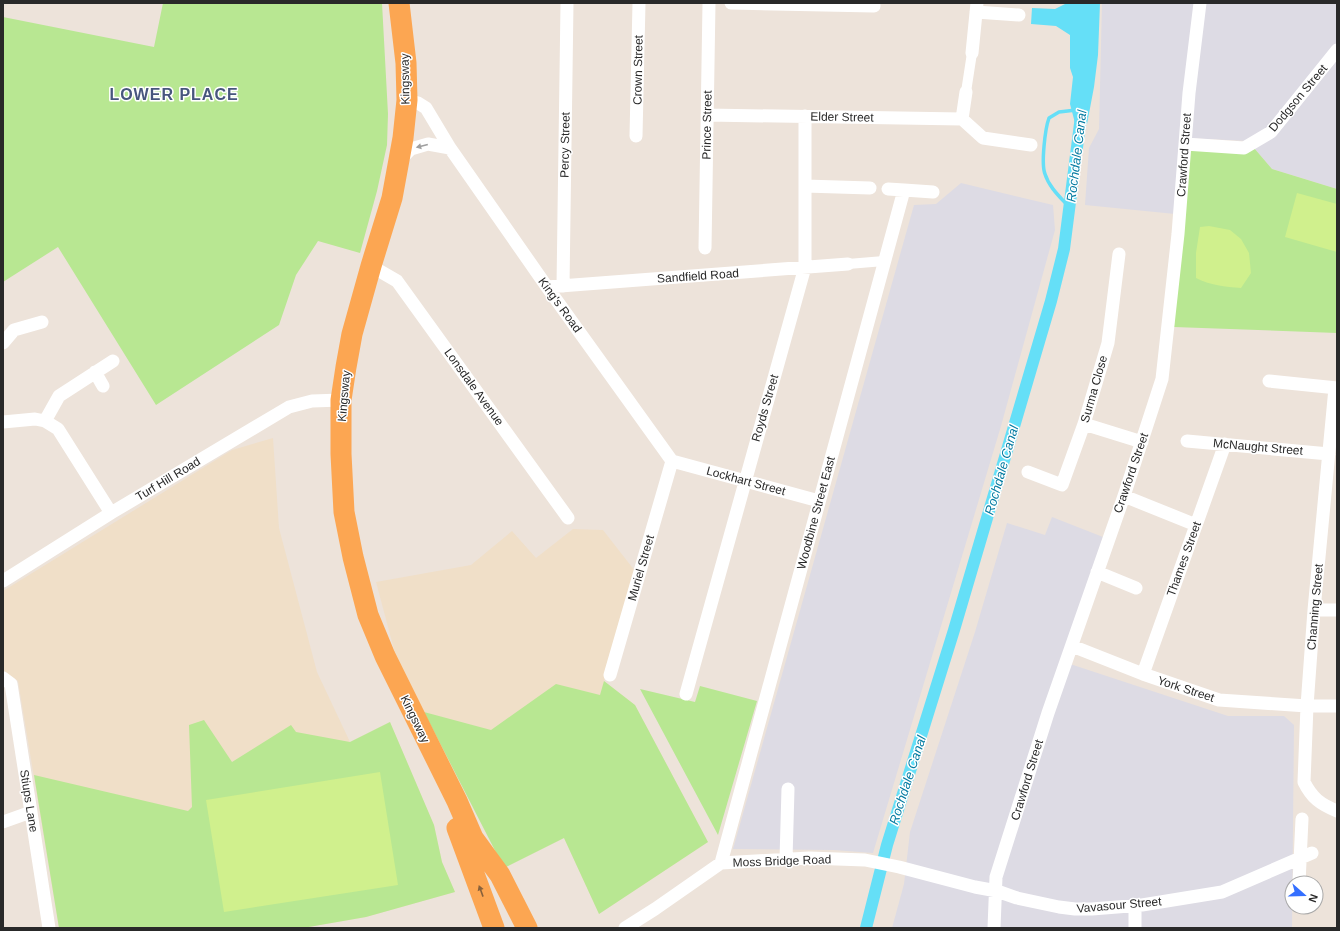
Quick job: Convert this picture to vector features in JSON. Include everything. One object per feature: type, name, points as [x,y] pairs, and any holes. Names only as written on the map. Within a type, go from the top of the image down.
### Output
[{"type":"highway","name":"Kingsway","points":[[399,3],[406,63],[407,100],[399,161],[392,198],[352,334],[346,367],[342,400],[341,454],[344,512],[353,557],[366,607],[385,656],[473,838],[500,875],[527,928]]},
{"type":"highway","name":"Kingsway","points":[[444,777],[458,834],[494,928]]},
{"type":"highway","points":[[473,838],[514,928]]},
{"type":"street","name":"Percy Street","points":[[563,286],[567,3]]},
{"type":"street","name":"Crown Street","points":[[636,136],[639,3]]},
{"type":"street","name":"Prince Street","points":[[705,248],[709,3]]},
{"type":"street","points":[[731,3],[874,6]]},
{"type":"street","name":"Crawford Street","points":[[994,928],[997,891],[996,877],[1048,713],[1124,496],[1162,379],[1178,234],[1189,93],[1200,3]]},
{"type":"street","points":[[1019,15],[976,7],[972,53],[962,119],[983,138],[1031,145]]},
{"type":"street","name":"Dodgson Street","points":[[1185,144],[1244,148],[1271,132],[1337,50]]},
{"type":"street","name":"King's Road","points":[[407,100],[418,103],[426,108],[450,148],[547,287],[672,461]]},
{"type":"street","name":"Elder Street","points":[[707,115],[962,119]]},
{"type":"street","name":"Royds Street","points":[[686,694],[805,267],[805,116]]},
{"type":"street","points":[[399,161],[411,149],[428,144],[450,148]]},
{"type":"street","points":[[805,186],[933,192]]},
{"type":"street","name":"Woodbine Street East","points":[[721,864],[904,190]]},
{"type":"street","name":"Surma Close","points":[[1028,472],[1062,485],[1084,424],[1108,344],[1119,254]]},
{"type":"street","points":[[848,264],[884,261]]},
{"type":"street","name":"Sandfield Road","points":[[547,287],[848,264]]},
{"type":"street","name":"Lonsdale Avenue","points":[[371,266],[397,281],[568,518]]},
{"type":"street","points":[[3,343],[14,330],[42,322]]},
{"type":"street","points":[[46,421],[59,396],[113,361]]},
{"type":"street","points":[[95,372],[103,386]]},
{"type":"street","points":[[1269,381],[1336,388]]},
{"type":"street","name":"Channing Street","points":[[1336,388],[1329,454],[1332,486],[1314,610],[1306,706],[1304,782],[1316,800],[1322,805],[1337,810]]},
{"type":"street","name":"Turf Hill Road","points":[[3,581],[111,513],[289,407],[312,401],[342,400]]},
{"type":"street","points":[[3,422],[35,419],[46,421],[58,429],[111,513]]},
{"type":"street","points":[[1084,424],[1142,442]]},
{"type":"street","name":"McNaught Street","points":[[1187,441],[1329,454]]},
{"type":"street","name":"Thames Street","points":[[1143,674],[1225,444]]},
{"type":"street","name":"Lockhart Street","points":[[672,461],[819,501]]},
{"type":"street","name":"Muriel Street","points":[[610,675],[672,461]]},
{"type":"street","points":[[1124,496],[1196,525]]},
{"type":"street","points":[[1097,572],[1136,588]]},
{"type":"street","points":[[1314,610],[1337,610]]},
{"type":"street","name":"York Street","points":[[1072,646],[1143,674],[1219,700],[1306,706],[1337,706]]},
{"type":"street","name":"Stiups Lane","points":[[3,678],[11,684],[49,928]]},
{"type":"street","points":[[786,859],[788,789]]},
{"type":"street","points":[[3,822],[31,812]]},
{"type":"street","points":[[1299,875],[1302,819]]},
{"type":"street","name":"Vavasour Street","points":[[899,867],[975,887],[997,891],[1017,898],[1075,909],[1135,905],[1222,892],[1312,853]]},
{"type":"street","name":"Moss Bridge Road","points":[[625,928],[721,864],[809,858],[865,860],[899,867]]},
{"type":"street","points":[[1135,905],[1135,928]]},
{"type":"street","name":"Moss Bridge Road","points":[[632,928],[655,909]]},
{"type":"shaded area","points":[[1102,3],[1337,3],[1337,189],[1272,169],[1248,141],[1184,138],[1175,214],[1085,205],[1089,148],[1099,129]]},
{"type":"shaded area","points":[[961,183],[1053,205],[1055,230],[1001,426],[873,853],[834,850],[733,849],[914,205],[936,204]]},
{"type":"shaded area","points":[[273,438],[279,528],[317,672],[350,742],[390,722],[434,825],[442,862],[455,892],[366,917],[303,928],[59,928],[18,681],[3,670],[3,591],[232,450]]},
{"type":"shaded area","points":[[1052,517],[1103,537],[1061,661],[1228,716],[1284,716],[1294,725],[1293,875],[1284,875],[1284,915],[1292,915],[1292,928],[892,928],[904,884],[910,832],[975,632],[1007,523],[1045,535]]},
{"type":"shaded area","points":[[573,529],[603,530],[635,571],[604,681],[635,705],[708,842],[599,914],[564,838],[504,868],[396,657],[376,582],[471,565],[512,531],[536,558]]},
{"type":"green space","points":[[163,3],[382,3],[388,114],[387,145],[377,191],[360,253],[318,241],[296,275],[279,325],[156,405],[58,247],[3,282],[3,17],[154,47]]},
{"type":"green space","points":[[1188,148],[1254,148],[1272,169],[1337,189],[1337,333],[1174,327]]},
{"type":"green space","points":[[1297,193],[1337,204],[1337,252],[1285,237]]},
{"type":"green space","points":[[1209,226],[1230,230],[1241,239],[1249,253],[1251,273],[1241,288],[1218,285],[1196,278],[1196,253],[1200,227]]},
{"type":"green space","points":[[604,681],[635,705],[708,842],[599,914],[564,838],[504,868],[424,712],[491,730],[556,684],[600,695]]},
{"type":"green space","points":[[700,686],[757,701],[718,835],[640,689],[695,702]]},
{"type":"green space","points":[[204,720],[232,762],[291,725],[296,732],[350,742],[390,722],[434,825],[442,862],[455,892],[366,917],[303,928],[59,928],[34,775],[188,811],[192,807],[189,725]]},
{"type":"green space","points":[[380,772],[398,885],[224,912],[206,800]]},
{"type":"water","points":[[1067,3],[1100,3],[1098,55],[1087,124],[1075,123],[1070,104],[1073,77],[1070,68],[1070,35],[1056,26],[1031,24],[1032,8],[1055,9]]},
{"type":"waterway","name":"Rochdale Canal","points":[[866,928],[887,845],[954,630],[1051,301],[1064,249],[1082,108]]},
{"type":"waterway","points":[[1069,207],[1055,192],[1047,179],[1043,163],[1044,146],[1049,118],[1059,112],[1076,110]]},
{"type":"district","name":"LOWER PLACE","points":[[174,94]]}]
